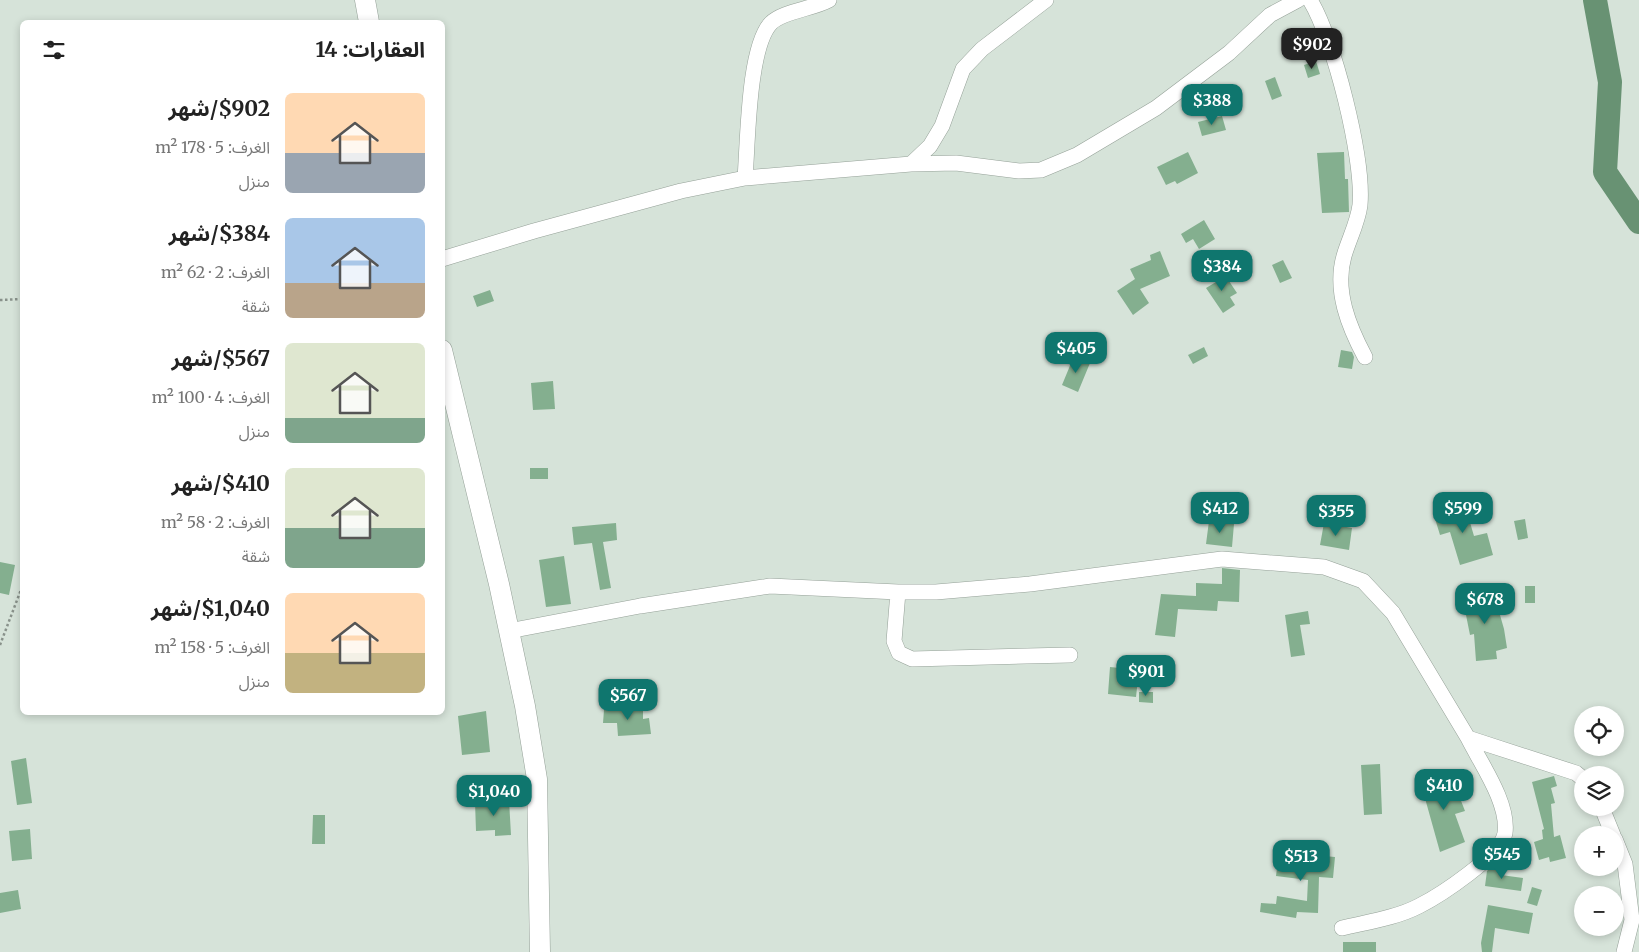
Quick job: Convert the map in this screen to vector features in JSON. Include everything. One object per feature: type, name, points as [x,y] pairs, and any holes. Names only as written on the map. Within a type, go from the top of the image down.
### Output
[{"type":"street","points":[[365,0],[369,20]]},
{"type":"street","points":[[745,178],[755,61],[760,41],[772,22],[791,13],[819,6],[828,0]]},
{"type":"street","points":[[911,164],[930,146],[942,126],[962,69],[982,49],[1046,0]]},
{"type":"street","points":[[445,258],[534,231],[681,191],[745,178],[911,164],[956,163],[1019,171],[1041,170],[1078,155],[1156,108],[1229,53],[1270,15],[1298,0]]},
{"type":"street","points":[[1310,0],[1319,15],[1342,89],[1357,154],[1360,206],[1343,257],[1342,296],[1350,328],[1365,357]]},
{"type":"street","points":[[445,363],[509,631],[537,779],[540,952]]},
{"type":"street","points":[[509,631],[640,606],[770,586],[936,592],[1030,584],[1222,559],[1324,567],[1362,581],[1393,613],[1468,738],[1503,808],[1505,834],[1493,854],[1480,865],[1418,906],[1342,928]]},
{"type":"street","points":[[898,592],[894,642],[899,654],[912,659],[1070,655]]},
{"type":"street","points":[[1468,738],[1574,772]]},
{"type":"street","points":[[1624,862],[1632,920],[1624,952]]},
{"type":"path","points":[[0,300],[20,299]]},
{"type":"path","points":[[0,645],[20,591]]},
{"type":"building","points":[[1316,61],[1320,74],[1308,78],[1304,65]]},
{"type":"building","points":[[1275,77],[1282,96],[1272,100],[1265,81]]},
{"type":"building","points":[[1222,116],[1226,130],[1202,136],[1198,122]]},
{"type":"building","points":[[1188,152],[1198,173],[1177,184],[1175,181],[1166,185],[1157,167]]},
{"type":"building","points":[[1344,152],[1345,179],[1348,179],[1349,212],[1322,213],[1317,153]]},
{"type":"building","points":[[1204,220],[1215,239],[1199,249],[1193,239],[1186,243],[1181,234]]},
{"type":"building","points":[[1160,251],[1170,276],[1140,289],[1149,303],[1133,315],[1117,291],[1135,279],[1130,269],[1151,260],[1150,255]]},
{"type":"building","points":[[1283,260],[1292,278],[1280,283],[1272,265]]},
{"type":"building","points":[[1223,272],[1237,293],[1230,297],[1235,305],[1223,313],[1206,288],[1216,282],[1214,278]]},
{"type":"building","points":[[490,290],[494,301],[477,307],[473,296]]},
{"type":"building","points":[[1204,347],[1208,356],[1193,364],[1188,355]]},
{"type":"building","points":[[1341,350],[1352,352],[1354,357],[1352,369],[1338,367]]},
{"type":"building","points":[[1074,356],[1090,363],[1078,392],[1062,385]]},
{"type":"building","points":[[553,381],[555,409],[533,410],[531,383]]},
{"type":"building","points":[[530,468],[548,468],[548,479],[530,479]]},
{"type":"building","points":[[1464,502],[1474,536],[1487,533],[1493,555],[1460,565],[1450,532],[1440,535],[1433,512]]},
{"type":"building","points":[[1525,519],[1528,538],[1518,540],[1514,521]]},
{"type":"building","points":[[1209,521],[1234,524],[1232,547],[1206,544]]},
{"type":"building","points":[[616,523],[617,540],[603,542],[611,588],[600,590],[592,543],[574,545],[572,527]]},
{"type":"building","points":[[1324,523],[1352,528],[1349,550],[1320,545]]},
{"type":"building","points":[[564,556],[571,604],[546,607],[539,560]]},
{"type":"building","points":[[0,562],[15,565],[9,595],[0,593]]},
{"type":"building","points":[[1222,568],[1240,570],[1239,602],[1218,601],[1217,611],[1178,609],[1175,637],[1155,635],[1161,594],[1196,596],[1196,583],[1222,584]]},
{"type":"building","points":[[1525,586],[1535,586],[1535,603],[1525,603]]},
{"type":"building","points":[[1491,589],[1497,615],[1500,615],[1504,629],[1507,648],[1496,651],[1497,659],[1476,661],[1474,634],[1470,635],[1462,595]]},
{"type":"building","points":[[1308,611],[1310,624],[1300,625],[1305,655],[1291,657],[1285,615]]},
{"type":"building","points":[[1110,667],[1139,670],[1136,697],[1108,694]]},
{"type":"building","points":[[1139,692],[1153,692],[1153,703],[1139,702]]},
{"type":"building","points":[[643,708],[643,719],[649,718],[651,734],[618,736],[617,723],[603,723],[604,710]]},
{"type":"building","points":[[486,711],[490,752],[462,755],[458,716]]},
{"type":"building","points":[[26,758],[32,803],[17,805],[11,761]]},
{"type":"building","points":[[1380,764],[1382,814],[1364,815],[1361,765]]},
{"type":"building","points":[[1451,775],[1465,811],[1455,814],[1465,842],[1440,852],[1421,784]]},
{"type":"building","points":[[1554,776],[1557,786],[1551,788],[1555,803],[1551,804],[1554,837],[1560,835],[1566,858],[1550,862],[1549,857],[1539,860],[1534,842],[1543,839],[1542,830],[1544,829],[1532,782]]},
{"type":"building","points":[[509,800],[511,835],[495,836],[495,830],[476,831],[475,802]]},
{"type":"building","points":[[313,815],[325,815],[325,844],[312,844]]},
{"type":"building","points":[[30,829],[32,859],[12,861],[9,831]]},
{"type":"building","points":[[1279,852],[1335,857],[1333,878],[1319,877],[1318,913],[1297,912],[1296,918],[1260,912],[1261,903],[1276,904],[1277,896],[1307,901],[1308,880],[1276,876]]},
{"type":"building","points":[[1492,866],[1503,867],[1501,875],[1523,878],[1521,891],[1485,886],[1487,871]]},
{"type":"building","points":[[1532,887],[1542,890],[1537,906],[1527,903]]},
{"type":"building","points":[[18,890],[21,909],[0,913],[0,893]]},
{"type":"building","points":[[1488,905],[1533,913],[1529,934],[1495,928],[1492,952],[1482,952],[1481,943]]},
{"type":"building","points":[[1343,942],[1376,942],[1376,952],[1343,952]]},
{"type":"waterway","points":[[1595,0],[1610,82],[1605,172],[1639,222]]}]
